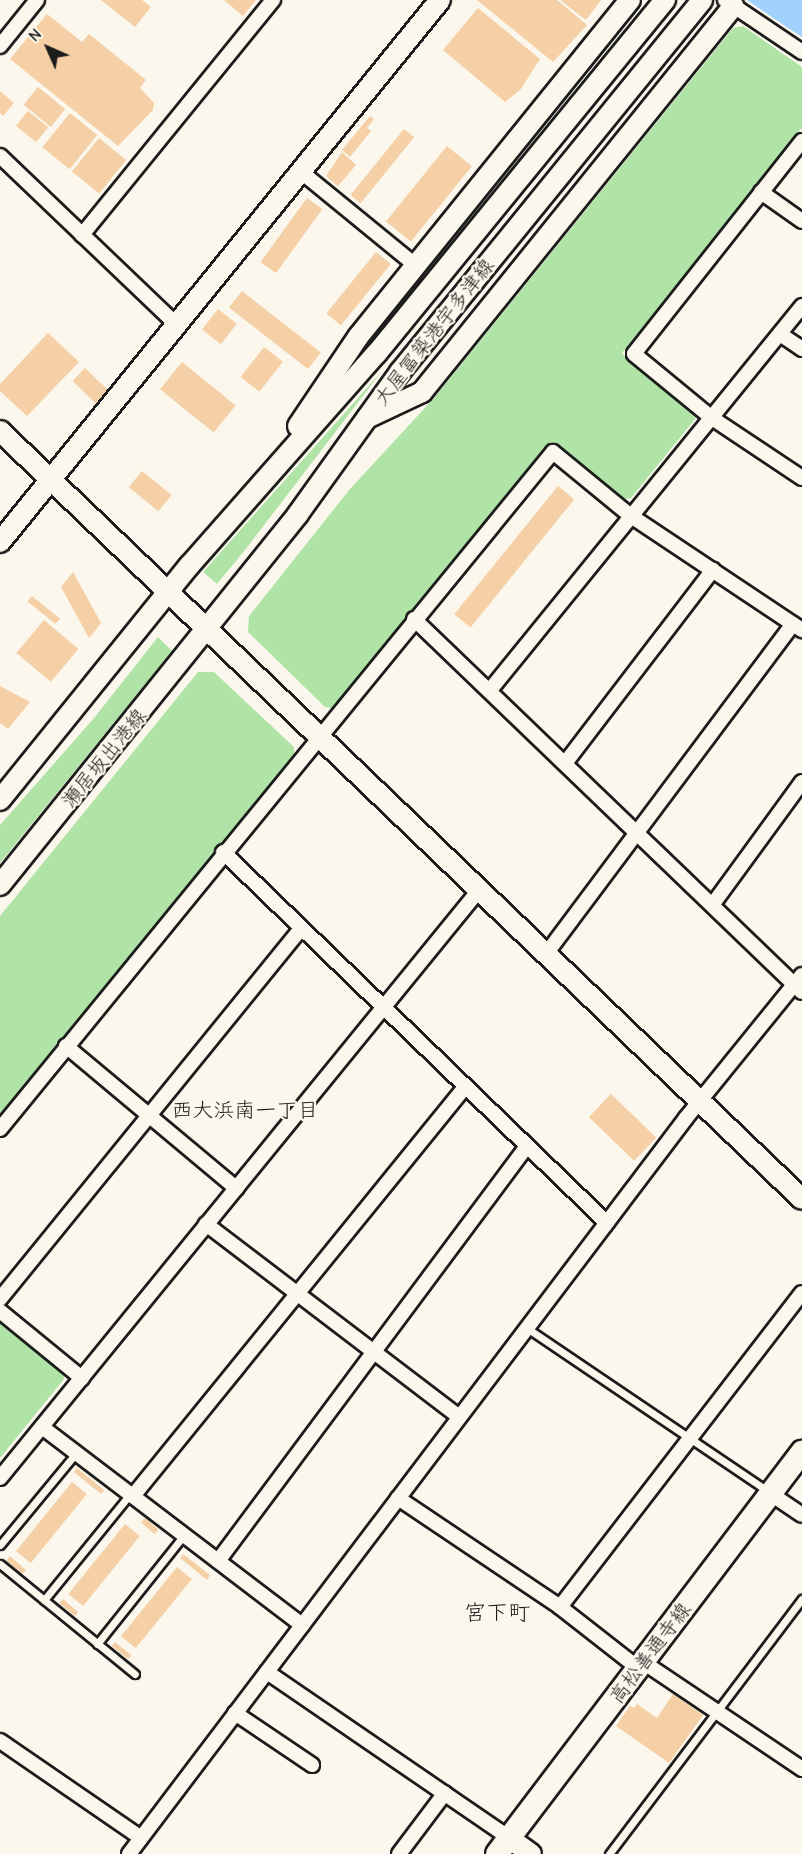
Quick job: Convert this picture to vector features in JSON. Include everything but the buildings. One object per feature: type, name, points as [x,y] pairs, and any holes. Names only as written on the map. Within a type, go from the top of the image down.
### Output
[{"type":"main road","points":[[0,542],[178,326],[299,170],[440,0]]},
{"type":"main road","points":[[260,484],[358,337],[630,0]]},
{"type":"main road","name":"大屋冨築港宇多津線","points":[[168,592],[260,484],[377,353],[665,0]]},
{"type":"main road","name":"大屋冨築港宇多津線","points":[[207,629],[367,418],[702,0]]},
{"type":"main road","points":[[367,418],[422,392],[729,3]]},
{"type":"main road","points":[[0,431],[802,1199]]},
{"type":"main road","points":[[0,800],[168,592]]},
{"type":"main road","name":"瀬居坂出港線","points":[[0,885],[207,629]]},
{"type":"main road","name":"高松善通寺線","points":[[503,1846],[802,1452]]},
{"type":"main road","points":[[503,1846],[531,1854]]},
{"type":"street","points":[[0,46],[38,0]]},
{"type":"street","points":[[82,235],[273,0]]},
{"type":"street","points":[[729,3],[802,52]]},
{"type":"street","points":[[802,141],[634,354],[711,417],[802,478]]},
{"type":"street","points":[[0,156],[178,326]]},
{"type":"street","points":[[299,170],[415,265]]},
{"type":"street","points":[[761,192],[802,221]]},
{"type":"street","points":[[490,690],[802,306]]},
{"type":"street","points":[[780,334],[802,349]]},
{"type":"street","points":[[0,1129],[318,735],[553,452],[631,516],[797,627],[546,954]]},
{"type":"street","points":[[566,762],[713,570]]},
{"type":"street","points":[[130,1854],[700,1101],[800,983],[713,904],[414,619]]},
{"type":"street","points":[[713,904],[802,782]]},
{"type":"street","points":[[224,852],[382,1008],[607,1223]]},
{"type":"street","points":[[0,1478],[479,890]]},
{"type":"street","points":[[0,1299],[301,929]]},
{"type":"street","points":[[66,1046],[236,1188]]},
{"type":"street","points":[[131,1495],[465,1087]]},
{"type":"street","points":[[218,1561],[527,1146]]},
{"type":"street","points":[[206,1224],[459,1417]]},
{"type":"street","points":[[560,1607],[691,1440],[802,1293]]},
{"type":"street","points":[[0,1311],[82,1378]]},
{"type":"street","points":[[42,1427],[302,1625]]},
{"type":"street","points":[[771,1494],[802,1515]]},
{"type":"street","points":[[398,1498],[560,1607],[641,1665],[802,1769]]},
{"type":"street","points":[[267,1672],[445,1793],[503,1846]]},
{"type":"street","points":[[236,1713],[312,1765]]},
{"type":"street","points":[[2,1745],[141,1838]]},
{"type":"street","points":[[399,1854],[445,1793]]},
{"type":"lane","points":[[526,1328],[771,1494]]},
{"type":"lane","points":[[0,1545],[76,1453]]},
{"type":"lane","points":[[44,1600],[131,1495]]},
{"type":"lane","points":[[97,1644],[184,1535]]},
{"type":"lane","points":[[0,1564],[135,1674]]},
{"type":"lane","points":[[609,1854],[802,1599]]},
{"type":"green space","points":[[743,26],[802,67],[802,128],[622,353],[696,418],[631,498],[624,499],[551,442],[332,708],[325,707],[248,632],[249,616],[350,489],[434,398],[733,28]]},
{"type":"green space","points":[[382,371],[245,550],[217,584],[203,572]]},
{"type":"green space","points":[[158,637],[172,651],[0,863],[0,825],[94,718]]},
{"type":"green space","points":[[198,672],[214,672],[294,747],[294,754],[0,1117],[0,916]]},
{"type":"green space","points":[[0,1320],[63,1372],[64,1379],[0,1458]]},
{"type":"water","points":[[747,0],[802,0],[802,37],[776,20]]},
{"type":"district","name":"西大浜南一丁目","points":[[245,1110]]},
{"type":"district","name":"宮下町","points":[[497,1614]]}]
